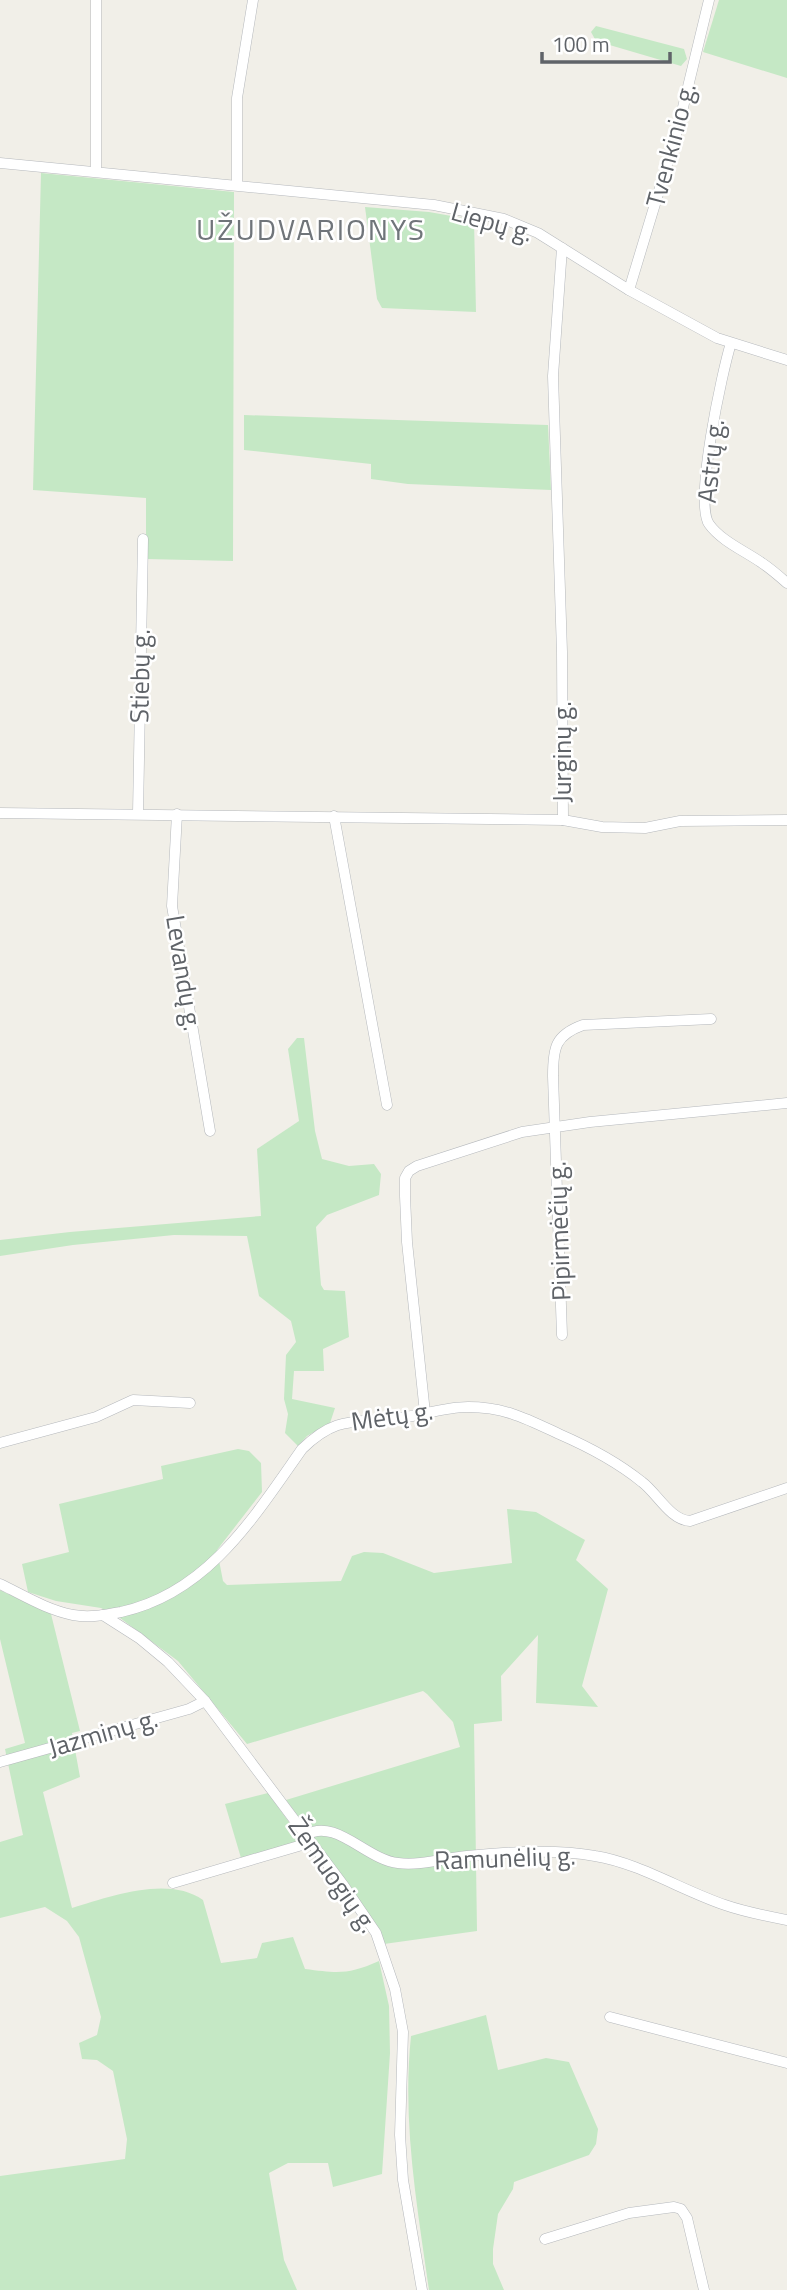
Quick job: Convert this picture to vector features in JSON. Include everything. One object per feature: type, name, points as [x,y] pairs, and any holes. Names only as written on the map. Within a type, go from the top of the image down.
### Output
[{"type":"street","points":[[96,0],[96,172]]},
{"type":"street","points":[[237,185],[237,98],[253,0]]},
{"type":"street","name":"Tvenkinio g.","points":[[629,290],[678,128],[709,0]]},
{"type":"street","name":"Liepų g.","points":[[0,163],[472,211],[504,219],[562,248],[629,290],[717,338],[787,360]]},
{"type":"street","name":"Jurginų g.","points":[[0,813],[563,820],[562,652],[553,388],[562,248]]},
{"type":"street","name":"Astrų g.","points":[[731,343],[715,420],[704,512],[709,524],[719,534],[763,563],[787,583]]},
{"type":"street","name":"Stiebų g.","points":[[138,814],[143,539]]},
{"type":"street","name":"Levandų g.","points":[[177,814],[172,906],[210,1131]]},
{"type":"street","points":[[334,816],[387,1105]]},
{"type":"street","points":[[563,820],[602,827],[645,828],[680,821],[787,820]]},
{"type":"street","name":"Pipirmėčių g.","points":[[562,1335],[554,1127],[553,1053],[556,1044],[568,1031],[583,1025],[711,1019]]},
{"type":"street","points":[[425,1413],[407,1242],[405,1178],[409,1171],[417,1166],[522,1132],[787,1103]]},
{"type":"street","points":[[0,1443],[85,1421],[133,1400],[190,1403]]},
{"type":"street","name":"Mėtų g.","points":[[0,1584],[63,1613],[76,1616],[129,1610],[163,1598],[205,1570],[226,1552],[302,1449],[322,1432],[349,1420],[391,1419],[469,1407],[496,1409],[527,1417],[604,1454],[645,1484],[675,1516],[684,1521],[741,1505],[787,1488]]},
{"type":"street","name":"Žemuogių g.","points":[[103,1615],[168,1662],[205,1701],[376,1933],[395,1989],[403,2032],[400,2135],[403,2180],[422,2290]]},
{"type":"street","name":"Jazminų g.","points":[[0,1762],[189,1709],[205,1701]]},
{"type":"street","name":"Ramunėlių g.","points":[[308,1838],[314,1830],[332,1832],[378,1858],[401,1864],[525,1852],[596,1856],[649,1873],[724,1905],[787,1920]]},
{"type":"street","points":[[173,1883],[302,1845],[308,1838]]},
{"type":"street","points":[[610,2017],[787,2063]]},
{"type":"street","points":[[545,2239],[629,2213],[674,2207],[681,2209],[687,2218],[704,2290]]},
{"type":"green space","points":[[719,0],[787,0],[787,78],[703,52]]},
{"type":"green space","points":[[596,26],[684,49],[687,59],[681,66],[596,41],[591,32]]},
{"type":"green space","points":[[41,173],[234,192],[233,561],[146,559],[146,498],[33,490]]},
{"type":"green space","points":[[365,207],[429,212],[474,220],[476,312],[382,308],[377,299]]},
{"type":"green space","points":[[244,415],[548,425],[551,490],[408,484],[371,479],[371,464],[244,450]]},
{"type":"green space","points":[[297,1038],[304,1038],[315,1131],[322,1159],[349,1166],[374,1164],[381,1174],[379,1195],[327,1215],[316,1227],[321,1285],[324,1290],[345,1291],[349,1337],[323,1349],[324,1371],[294,1371],[292,1399],[335,1408],[330,1423],[307,1436],[298,1446],[285,1433],[288,1414],[284,1399],[286,1355],[296,1342],[291,1321],[259,1296],[247,1236],[174,1235],[73,1245],[0,1256],[0,1240],[261,1216],[257,1149],[299,1121],[288,1049]]},
{"type":"green space","points":[[238,1449],[249,1451],[261,1463],[262,1492],[217,1550],[223,1581],[227,1585],[341,1581],[352,1556],[364,1552],[383,1553],[434,1573],[512,1563],[507,1509],[536,1512],[585,1540],[576,1560],[608,1589],[582,1686],[598,1707],[536,1703],[538,1635],[501,1676],[502,1721],[474,1724],[477,1931],[384,1944],[356,1895],[286,1800],[460,1747],[453,1722],[427,1694],[423,1691],[247,1744],[178,1661],[120,1618],[101,1608],[56,1601],[28,1592],[22,1564],[69,1552],[59,1504],[163,1479],[161,1466]]},
{"type":"green space","points":[[0,1590],[51,1614],[80,1731],[72,1733],[80,1777],[43,1792],[72,1908],[138,1890],[173,1889],[203,1900],[221,1963],[257,1958],[262,1943],[293,1937],[305,1969],[342,1972],[379,1961],[389,2006],[390,2053],[382,2174],[333,2187],[328,2163],[288,2163],[269,2173],[284,2260],[297,2290],[0,2290],[0,2176],[125,2159],[127,2139],[113,2071],[97,2060],[82,2059],[79,2043],[97,2035],[101,2017],[79,1937],[67,1921],[45,1907],[0,1918],[0,1842],[23,1835],[5,1749],[25,1743],[0,1639]]},
{"type":"green space","points":[[268,1793],[302,1840],[241,1858],[225,1804]]},
{"type":"green space","points":[[486,2015],[498,2070],[546,2058],[569,2062],[598,2129],[596,2144],[589,2155],[514,2182],[513,2189],[498,2214],[493,2249],[493,2264],[504,2290],[429,2290],[410,2132],[408,2100],[411,2036]]},
{"type":"district","name":"UŽUDVARIONYS","points":[[311,230]]}]
